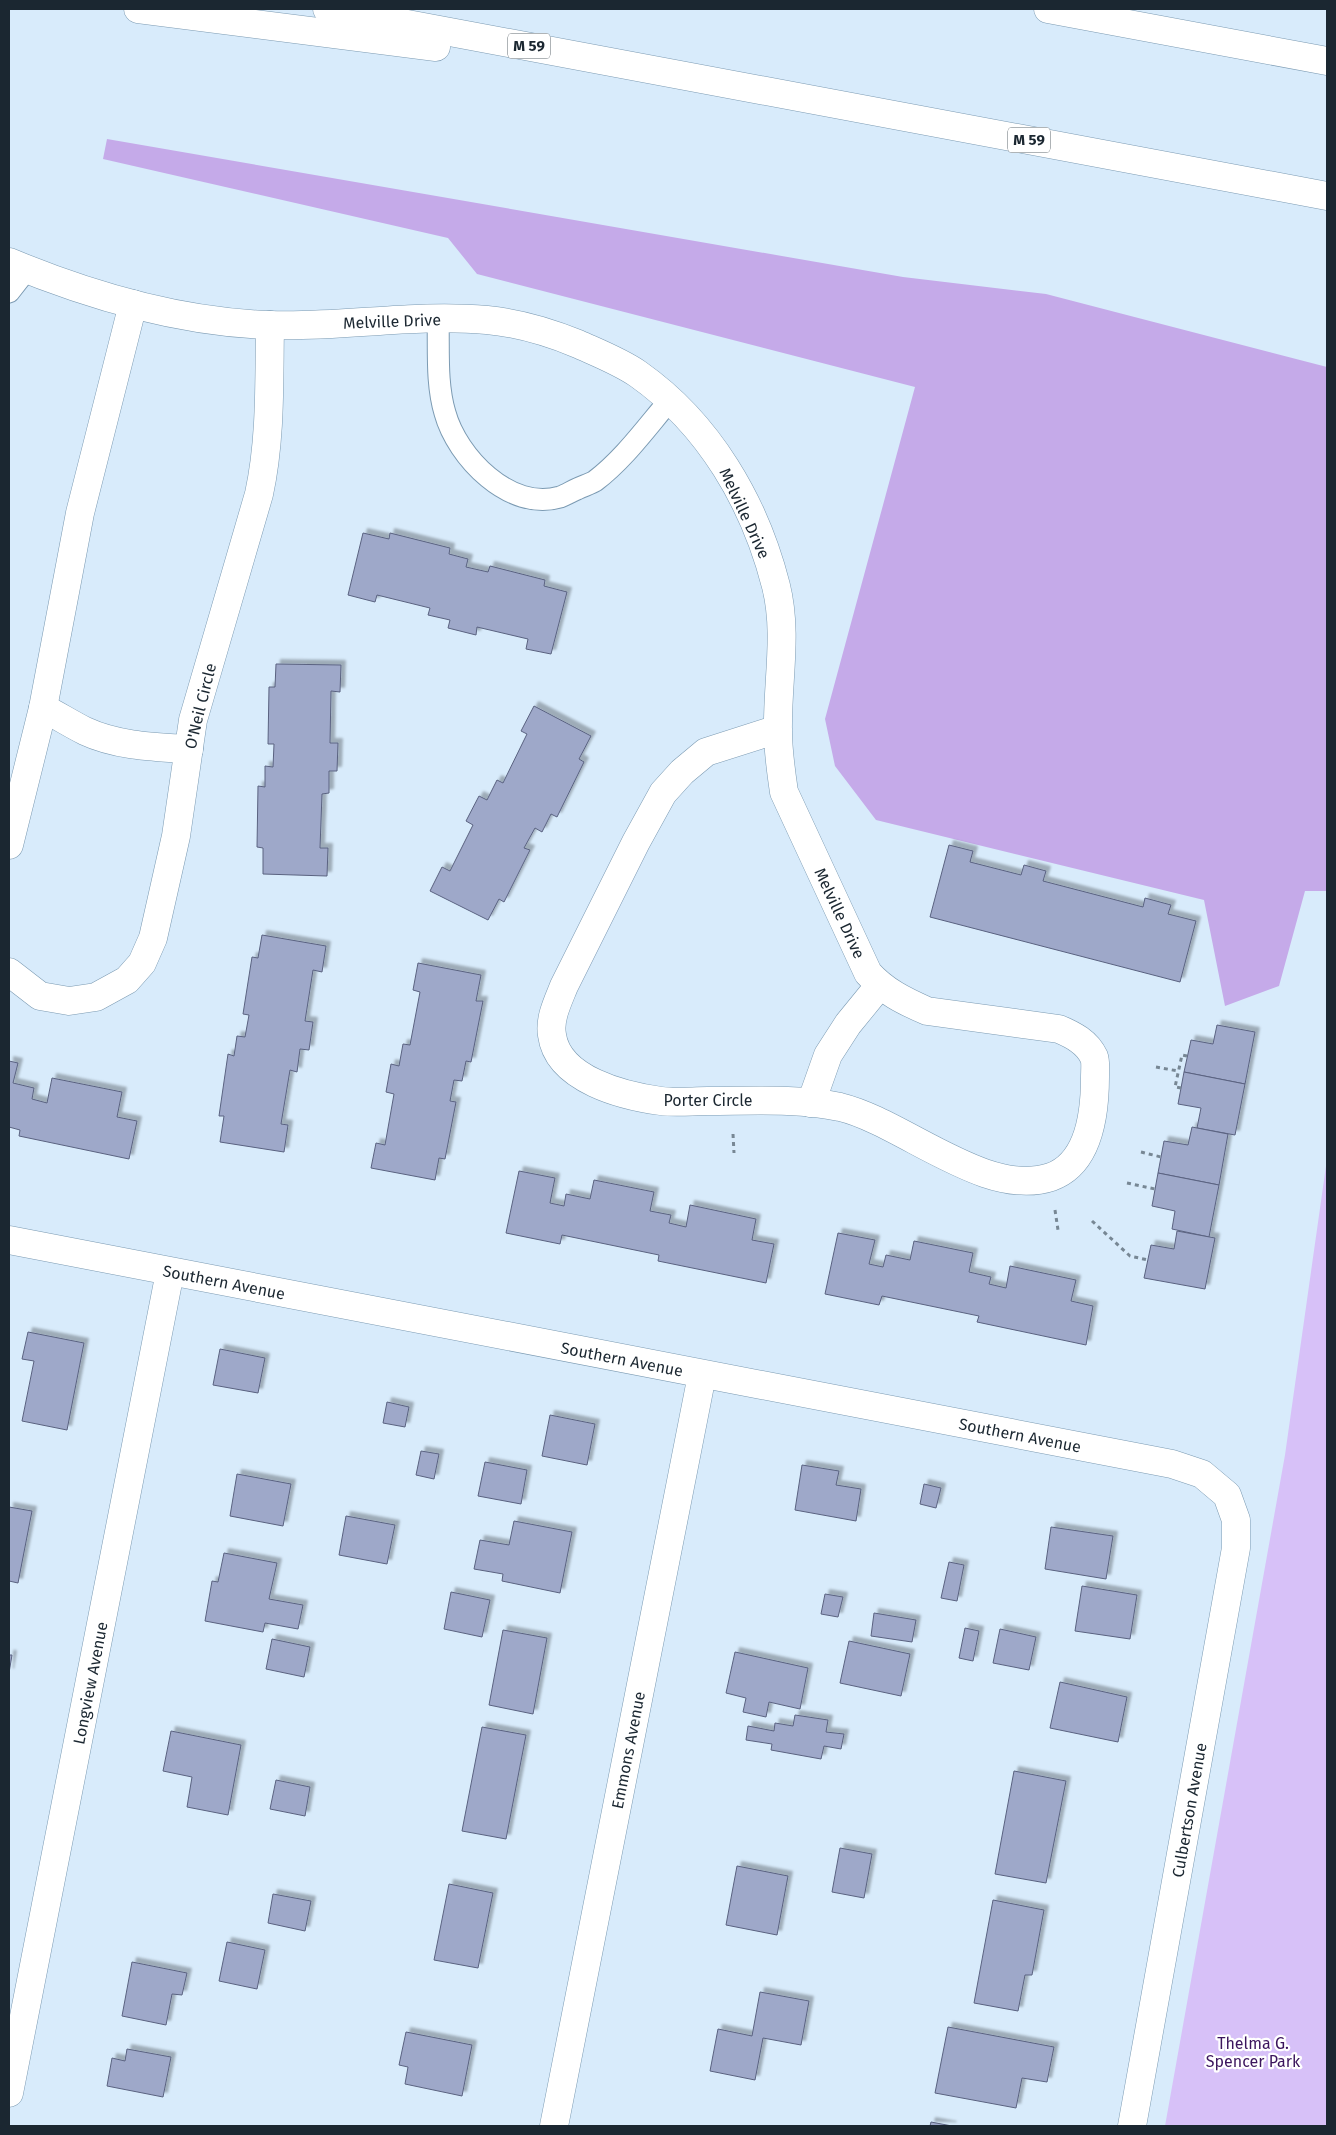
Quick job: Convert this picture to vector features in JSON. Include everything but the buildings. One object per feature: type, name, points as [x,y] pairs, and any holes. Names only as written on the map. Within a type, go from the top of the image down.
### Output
[{"type":"main road","points":[[138,9],[732,84]]},
{"type":"main road","name":"M 59","points":[[327,9],[1327,196]]},
{"type":"main road","points":[[1048,9],[1327,61]]},
{"type":"main road","name":"Melville Drive","points":[[18,266],[94,294],[219,322],[270,326],[438,318],[486,320],[522,325],[556,335],[596,352],[637,374],[670,400],[694,423],[717,454],[741,495],[763,543],[776,589],[783,648],[778,729],[779,760],[784,792],[868,973],[879,986],[927,1011],[1059,1029],[1079,1037],[1094,1058]]},
{"type":"main road","points":[[9,845],[44,708],[80,512],[133,304]]},
{"type":"main road","name":"O'Neil Circle","points":[[9,972],[40,996],[69,1001],[96,997],[127,980],[142,963],[154,938],[174,846],[193,720],[259,494],[265,467],[268,444],[270,326]]},
{"type":"main road","points":[[44,708],[86,731],[112,740],[153,747],[189,749]]},
{"type":"main road","name":"Porter Circle","points":[[778,729],[706,752],[682,772],[664,793],[636,842],[564,986],[555,1008],[551,1034],[556,1052],[572,1069],[596,1083],[622,1093],[663,1102],[763,1101],[811,1103],[862,1113],[979,1172],[1004,1179],[1024,1180],[1051,1177],[1072,1163],[1085,1144],[1095,1098],[1094,1058]]},
{"type":"main road","points":[[811,1103],[828,1055],[848,1024],[879,986]]},
{"type":"main road","name":"Southern Avenue","points":[[9,1240],[1172,1464],[1202,1474],[1227,1495]]},
{"type":"main road","name":"Longview Avenue","points":[[9,2093],[170,1272]]},
{"type":"main road","name":"Emmons Avenue","points":[[554,2126],[702,1374]]},
{"type":"main road","name":"Culbertson Avenue","points":[[1132,2126],[1236,1548],[1236,1520],[1227,1495]]},
{"type":"lane","points":[[9,292],[18,266]]},
{"type":"lane","points":[[438,318],[439,378],[445,414],[460,448],[484,476],[510,492],[537,498],[559,497],[594,482],[620,458],[670,400]]},
{"type":"path","points":[[1181,1088],[1175,1087],[1182,1055],[1187,1056]]},
{"type":"path","points":[[1156,1067],[1178,1071]]},
{"type":"path","points":[[1141,1152],[1161,1157]]},
{"type":"path","points":[[1127,1183],[1155,1189]]},
{"type":"path","points":[[1092,1221],[1130,1256],[1148,1260]]},
{"type":"green space","name":"Thelma G. Spencer Park","points":[[1327,1159],[1327,2126],[1165,2126],[1285,1455]]},
{"type":"shaded area","points":[[107,139],[903,277],[1046,294],[1327,367],[1327,891],[1305,891],[1279,986],[1225,1006],[1204,900],[876,820],[835,766],[825,719],[915,387],[477,274],[448,238],[103,159]]}]
